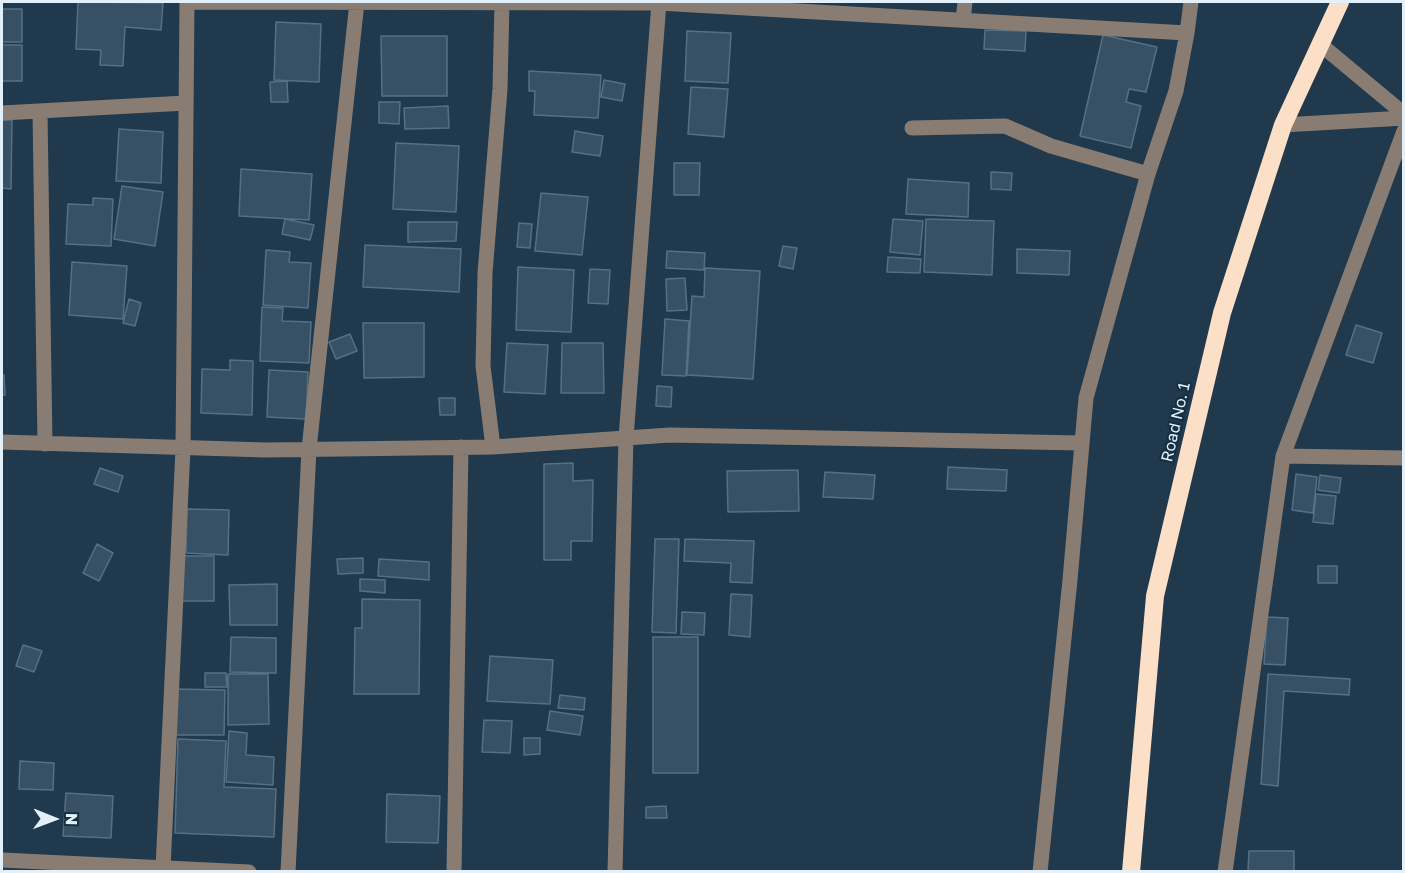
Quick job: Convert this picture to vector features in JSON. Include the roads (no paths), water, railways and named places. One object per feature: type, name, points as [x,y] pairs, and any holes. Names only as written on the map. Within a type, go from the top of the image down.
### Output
[{"type":"highway","name":"Road No. 1","points":[[1131,872],[1155,596],[1222,313],[1283,125],[1340,2]]},
{"type":"street","points":[[163,868],[183,448],[187,2],[659,2],[819,7],[963,20],[1187,33]]},
{"type":"street","points":[[288,872],[309,449],[357,2]]},
{"type":"street","points":[[493,447],[483,366],[484,273],[500,89],[502,2]]},
{"type":"street","points":[[615,872],[626,438],[659,2]]},
{"type":"street","points":[[963,20],[965,2]]},
{"type":"street","points":[[1040,872],[1086,398],[1148,174],[1176,91],[1191,2]]},
{"type":"street","points":[[1320,44],[1404,116]]},
{"type":"street","points":[[2,113],[186,103]]},
{"type":"street","points":[[40,112],[45,444]]},
{"type":"street","points":[[1283,125],[1404,116]]},
{"type":"street","points":[[912,128],[1005,126],[1052,146],[1148,174]]},
{"type":"street","points":[[1225,872],[1283,456],[1404,131]]},
{"type":"street","points":[[2,442],[183,448],[309,449],[493,447],[670,435],[1082,443]]},
{"type":"street","points":[[453,872],[461,447]]},
{"type":"street","points":[[1283,456],[1404,458]]},
{"type":"street","points":[[2,860],[143,870],[163,868],[249,872]]}]
